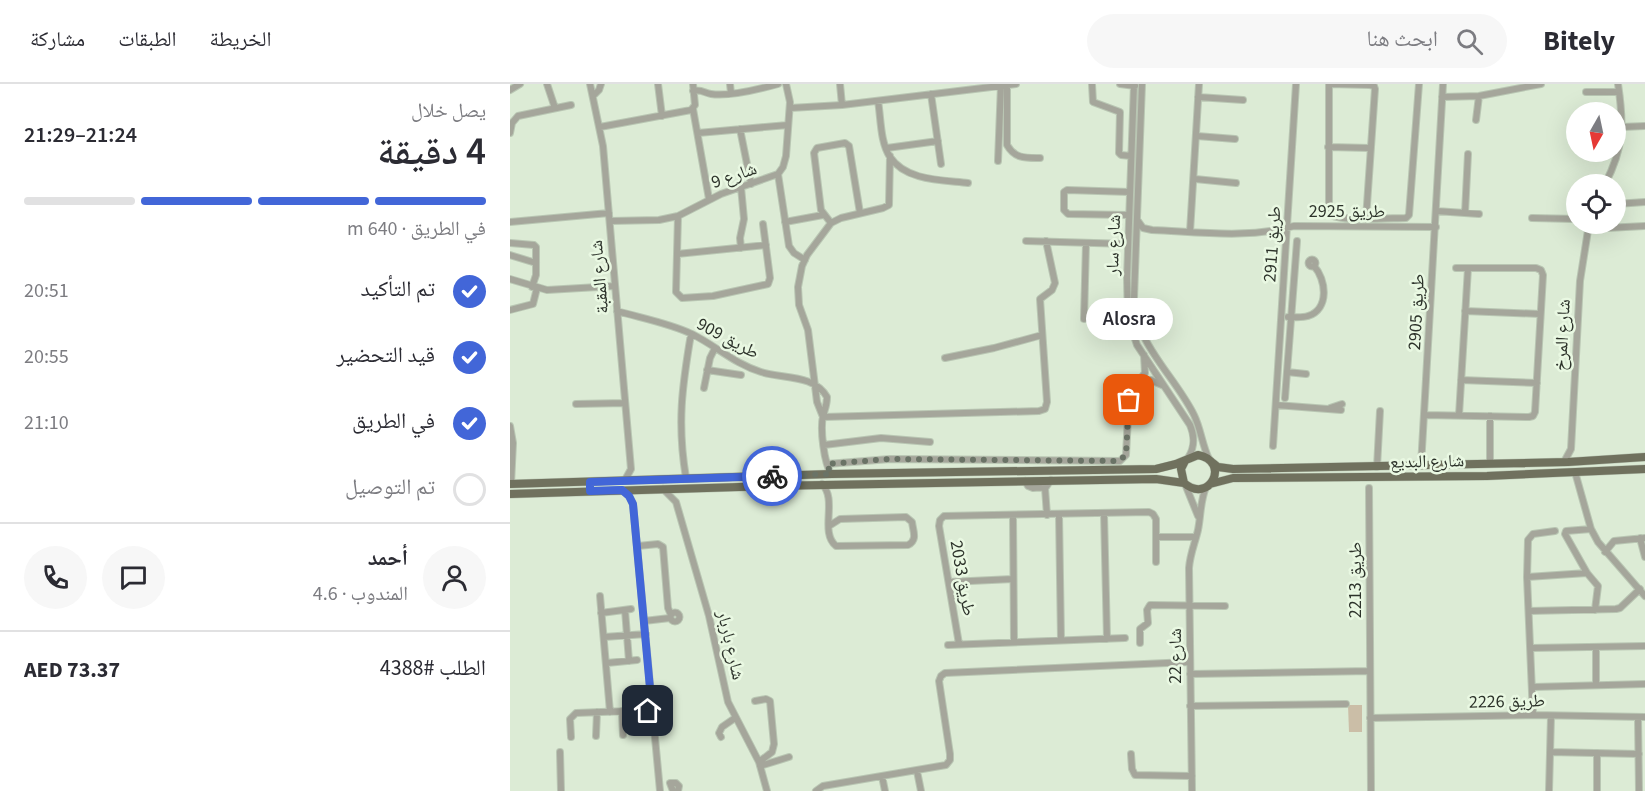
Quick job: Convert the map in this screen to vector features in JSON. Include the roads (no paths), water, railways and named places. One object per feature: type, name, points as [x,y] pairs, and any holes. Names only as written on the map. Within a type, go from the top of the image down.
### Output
[{"type":"main road","points":[[510,484],[831,474],[1156,469],[1198,455],[1210,461],[1215,474],[1208,486],[1195,489],[1184,483],[1156,478],[822,484],[510,494]]},
{"type":"main road","name":"شارع البديع","points":[[1210,461],[1218,467],[1233,469],[1563,462],[1645,457]]},
{"type":"main road","points":[[1184,483],[1181,469],[1186,459]]},
{"type":"main road","name":"شارع البديع","points":[[1208,486],[1233,478],[1487,476],[1645,469]]},
{"type":"main road","points":[[590,482],[590,491]]},
{"type":"street","points":[[510,90],[520,84]]},
{"type":"street","points":[[547,84],[555,108]]},
{"type":"street","name":"شارع المقبة","points":[[590,84],[600,127],[631,468]]},
{"type":"street","points":[[593,96],[601,84]]},
{"type":"street","points":[[658,84],[662,116]]},
{"type":"street","points":[[730,84],[731,93]]},
{"type":"street","points":[[709,199],[693,109],[695,105],[693,87],[711,94],[731,93],[778,84]]},
{"type":"street","name":"شارع 9","points":[[610,221],[658,220],[678,216],[709,199],[778,174],[785,162],[790,108],[790,97],[786,84]]},
{"type":"street","points":[[840,84],[842,105]]},
{"type":"street","points":[[790,108],[842,105],[1016,84]]},
{"type":"street","points":[[1092,84],[1093,102],[1120,112],[1119,153],[1131,156]]},
{"type":"street","points":[[1120,84],[1142,85]]},
{"type":"street","points":[[1190,232],[1199,84]]},
{"type":"street","name":"طريق 2911","points":[[1273,446],[1296,84]]},
{"type":"street","points":[[1366,219],[1375,89],[1370,85],[1329,84],[1329,214],[1334,218],[1366,219],[1406,218],[1409,215],[1419,84]]},
{"type":"street","name":"طريق 2905","points":[[1421,466],[1443,84]]},
{"type":"street","points":[[1442,97],[1479,96],[1541,84]]},
{"type":"street","points":[[1618,84],[1620,102]]},
{"type":"street","points":[[1004,85],[1007,145],[1019,157],[1040,158]]},
{"type":"street","points":[[998,161],[1004,85]]},
{"type":"street","name":"شارع سار","points":[[1134,85],[1126,299],[1128,318],[1132,335],[1193,431],[1193,446],[1186,459]]},
{"type":"street","name":"شارع سار","points":[[1142,85],[1135,311],[1143,334],[1194,414],[1210,461]]},
{"type":"street","points":[[1586,92],[1619,92]]},
{"type":"street","points":[[931,94],[941,164]]},
{"type":"street","points":[[1476,120],[1479,96]]},
{"type":"street","points":[[1198,97],[1243,100]]},
{"type":"street","points":[[878,101],[886,148],[900,167],[913,175],[968,183]]},
{"type":"street","points":[[510,133],[512,123],[518,116],[571,105]]},
{"type":"street","points":[[600,127],[693,109]]},
{"type":"street","points":[[698,133],[788,125]]},
{"type":"street","points":[[1626,128],[1645,126]]},
{"type":"street","points":[[740,129],[751,184]]},
{"type":"street","points":[[1197,136],[1235,139]]},
{"type":"street","points":[[886,148],[938,141]]},
{"type":"street","points":[[831,223],[823,215],[814,153],[817,148],[845,143],[849,146],[860,213]]},
{"type":"street","points":[[1328,147],[1370,148]]},
{"type":"street","points":[[1465,213],[1468,154]]},
{"type":"street","points":[[831,474],[824,446],[823,417],[818,407],[808,330],[798,296],[800,279],[804,260],[831,223],[889,205],[890,156]]},
{"type":"street","points":[[778,174],[791,250],[804,260]]},
{"type":"street","points":[[1195,179],[1236,183]]},
{"type":"street","points":[[741,187],[744,219],[740,238],[741,248]]},
{"type":"street","points":[[1129,215],[1068,214],[1064,210],[1064,195],[1067,190],[1130,192]]},
{"type":"street","points":[[1626,203],[1645,202]]},
{"type":"street","points":[[1436,211],[1479,214]]},
{"type":"street","points":[[510,222],[609,213]]},
{"type":"street","points":[[785,222],[823,215]]},
{"type":"street","points":[[678,216],[676,292],[682,298],[700,298],[768,284],[770,278],[763,224]]},
{"type":"street","points":[[1350,226],[1351,218]]},
{"type":"street","points":[[1532,218],[1566,219]]},
{"type":"street","points":[[1137,220],[1143,228],[1152,230]]},
{"type":"street","name":"طريق 2925","points":[[1152,230],[1248,234],[1280,231],[1294,226],[1436,226]]},
{"type":"street","points":[[1626,226],[1645,226]]},
{"type":"street","points":[[1136,242],[1143,234],[1152,230]]},
{"type":"street","name":"شارع المرخ","points":[[1563,462],[1571,449],[1580,281],[1587,234]]},
{"type":"street","points":[[1026,241],[1128,244]]},
{"type":"street","points":[[1285,398],[1297,241]]},
{"type":"street","points":[[823,417],[1042,411],[1047,406],[1040,299],[1052,290],[1055,284],[1046,242]]},
{"type":"street","points":[[510,243],[534,245],[536,263],[532,304],[510,310]]},
{"type":"street","points":[[1084,320],[1086,243]]},
{"type":"street","points":[[677,254],[766,245]]},
{"type":"street","points":[[510,255],[536,263]]},
{"type":"street","points":[[1282,316],[1307,316],[1313,313],[1322,301],[1325,286],[1320,273],[1311,264],[1295,263]]},
{"type":"street","points":[[1425,415],[1533,416],[1535,412],[1543,275],[1541,270],[1536,268],[1456,268]]},
{"type":"street","points":[[1459,415],[1468,268]]},
{"type":"street","points":[[510,279],[547,290],[615,286]]},
{"type":"street","name":"طريق 909","points":[[617,311],[691,334],[746,366],[762,372],[807,380],[824,392],[827,403],[823,417]]},
{"type":"street","points":[[1465,311],[1540,314]]},
{"type":"street","points":[[686,478],[680,406],[691,334]]},
{"type":"street","points":[[945,358],[1042,335]]},
{"type":"street","points":[[704,388],[710,358],[716,348]]},
{"type":"street","points":[[827,464],[890,459],[1119,461],[1126,455],[1130,395],[1146,371],[1144,355]]},
{"type":"street","points":[[1138,383],[1154,369],[1164,370]]},
{"type":"street","points":[[707,370],[741,375]]},
{"type":"street","points":[[1287,372],[1306,374]]},
{"type":"street","points":[[1138,383],[1151,380],[1166,387]]},
{"type":"street","points":[[1461,380],[1537,383]]},
{"type":"street","points":[[576,404],[625,404]]},
{"type":"street","points":[[1276,405],[1341,407]]},
{"type":"street","points":[[1377,467],[1380,411]]},
{"type":"street","points":[[1490,416],[1490,464]]},
{"type":"street","points":[[510,426],[513,443],[510,484]]},
{"type":"street","points":[[824,446],[881,438],[930,442]]},
{"type":"street","points":[[1571,449],[1578,458],[1586,460]]},
{"type":"street","points":[[625,480],[631,468],[644,479]]},
{"type":"street","points":[[1575,472],[1592,529],[1605,552],[1645,596]]},
{"type":"street","points":[[1025,481],[1031,488],[1044,488],[1051,480]]},
{"type":"street","name":"شارع 22","points":[[1184,483],[1193,500],[1199,522]]},
{"type":"street","points":[[822,484],[828,494],[832,541],[838,547],[908,545],[914,540],[912,522],[906,517],[840,519],[834,517],[831,512],[831,494],[835,484]]},
{"type":"street","name":"شارع 22","points":[[1192,791],[1189,568],[1199,522],[1201,500],[1208,486]]},
{"type":"street","points":[[675,502],[681,488]]},
{"type":"street","points":[[1044,488],[1047,514]]},
{"type":"street","name":"طريق 2213","points":[[1369,488],[1371,791]]},
{"type":"street","name":"شارع باربار","points":[[663,489],[675,502],[709,616],[728,702],[760,764],[767,791]]},
{"type":"street","points":[[622,490],[633,504],[660,791]]},
{"type":"street","points":[[633,504],[640,490]]},
{"type":"street","points":[[1104,513],[1107,639]]},
{"type":"street","name":"طريق 2033","points":[[959,644],[939,526],[942,518],[950,515],[1151,513],[1156,519],[1156,562]]},
{"type":"street","points":[[1059,514],[1061,640]]},
{"type":"street","points":[[1013,515],[1014,641]]},
{"type":"street","points":[[829,526],[840,519]]},
{"type":"street","points":[[1592,529],[1566,531],[1565,537],[1587,573],[1598,586],[1595,610]]},
{"type":"street","points":[[1533,715],[1527,577],[1528,540],[1533,534],[1555,531]]},
{"type":"street","points":[[1156,537],[1196,537]]},
{"type":"street","points":[[1605,552],[1614,541],[1642,538],[1645,557]]},
{"type":"street","points":[[638,546],[658,544],[663,547],[668,608],[671,616],[644,621]]},
{"type":"street","points":[[1527,577],[1587,573]]},
{"type":"street","points":[[949,582],[1013,579]]},
{"type":"street","points":[[1529,611],[1611,610],[1620,608],[1640,589]]},
{"type":"street","points":[[600,596],[610,712]]},
{"type":"street","points":[[1140,644],[1140,629],[1148,623],[1149,606],[1225,606]]},
{"type":"street","points":[[602,613],[628,610],[627,636],[633,660],[606,663]]},
{"type":"street","points":[[604,637],[646,634]]},
{"type":"street","name":"طريق 2033","points":[[948,645],[1125,638]]},
{"type":"street","points":[[1596,646],[1596,685]]},
{"type":"street","points":[[1531,648],[1645,646]]},
{"type":"street","points":[[816,791],[823,786],[943,767],[950,760],[939,681],[945,674],[1190,662]]},
{"type":"street","points":[[1190,674],[1370,671]]},
{"type":"street","points":[[1533,687],[1645,684]]},
{"type":"street","points":[[755,701],[766,699],[770,701],[774,744],[772,752],[760,764]]},
{"type":"street","points":[[1190,706],[1346,704]]},
{"type":"street","points":[[570,736],[572,715],[578,713],[652,710]]},
{"type":"street","points":[[622,711],[623,735]]},
{"type":"street","points":[[596,736],[597,712]]},
{"type":"street","name":"طريق 2226","points":[[1370,718],[1533,715],[1642,717]]},
{"type":"street","points":[[1550,791],[1551,716]]},
{"type":"street","points":[[1639,791],[1642,717]]},
{"type":"street","points":[[721,737],[719,730],[735,718]]},
{"type":"street","points":[[561,752],[561,791]]},
{"type":"street","points":[[1550,752],[1639,753]]},
{"type":"street","points":[[1597,753],[1597,791]]},
{"type":"street","points":[[1131,754],[1135,775],[1192,776]]},
{"type":"street","points":[[760,764],[789,757]]},
{"type":"street","points":[[917,771],[921,791]]},
{"type":"street","points":[[882,776],[885,791]]},
{"type":"street","points":[[673,791],[667,784],[678,784],[678,791]]},
{"type":"place","name":"Alosra","points":[[1129,400]]}]
